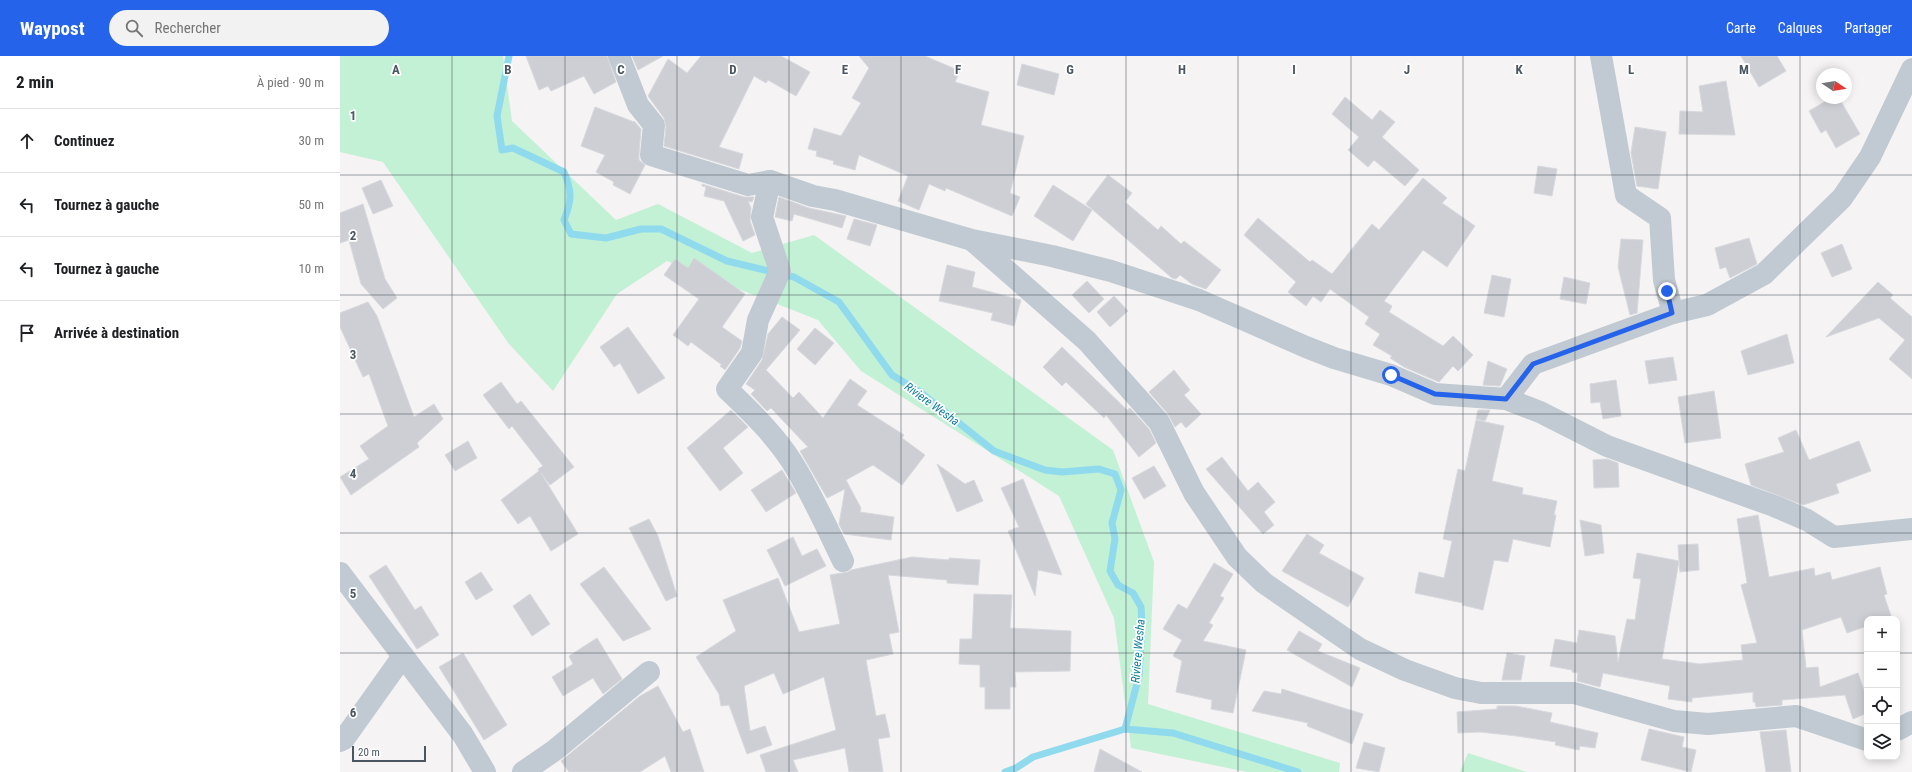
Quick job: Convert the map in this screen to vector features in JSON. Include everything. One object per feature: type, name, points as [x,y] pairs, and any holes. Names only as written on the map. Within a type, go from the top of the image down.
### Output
[{"type":"street","points":[[619,56],[638,105],[654,125],[651,155],[748,185],[770,181],[813,196],[835,200],[972,240],[1112,270],[1199,300],[1306,347],[1334,358],[1391,375],[1435,394],[1506,399],[1540,412],[1607,446],[1774,506],[1807,520],[1834,537],[1912,529]]},
{"type":"street","points":[[1601,56],[1626,195],[1660,218],[1664,280],[1672,313]]},
{"type":"street","points":[[1506,399],[1533,364],[1672,313],[1707,305],[1764,274],[1842,198],[1870,157],[1912,69]]},
{"type":"street","points":[[770,181],[762,217],[780,271],[758,320],[752,353],[727,389],[767,431],[792,461],[843,561]]},
{"type":"street","points":[[972,240],[1087,340],[1159,422],[1194,493],[1237,557],[1264,583],[1360,649],[1405,670],[1455,688],[1481,693],[1574,693],[1674,721],[1708,724],[1796,716],[1864,739]]},
{"type":"street","points":[[340,573],[463,735],[485,772]]},
{"type":"street","points":[[340,741],[344,739],[403,656]]},
{"type":"street","points":[[523,772],[555,750],[649,672]]},
{"type":"street","points":[[1900,728],[1912,722]]},
{"type":"green space","points":[[340,56],[503,56],[512,121],[616,220],[658,204],[752,253],[814,235],[1113,450],[1154,562],[1148,704],[1340,763],[1339,772],[1247,772],[1131,748],[1114,618],[1059,496],[861,371],[818,320],[667,261],[617,294],[553,391],[509,344],[383,162],[340,152]]},
{"type":"green space","points":[[1468,753],[1527,772],[1460,772]]},
{"type":"building","points":[[526,56],[607,56],[616,82],[594,94],[584,76],[551,91],[548,86],[539,90]]},
{"type":"building","points":[[632,56],[663,56],[638,70]]},
{"type":"building","points":[[701,56],[781,56],[810,72],[796,96],[768,80],[766,83],[754,76],[719,147],[743,154],[739,169],[664,146],[666,126],[664,118],[648,96],[668,59],[687,73]]},
{"type":"building","points":[[859,56],[925,56],[960,71],[955,82],[989,92],[981,125],[1024,136],[1010,193],[1020,197],[1012,216],[946,188],[945,191],[929,184],[919,210],[898,201],[908,176],[859,155],[855,170],[833,164],[834,161],[816,156],[817,151],[808,149],[814,128],[841,136],[861,103],[852,98],[869,68]]},
{"type":"building","points":[[1741,56],[1777,56],[1786,71],[1759,87]]},
{"type":"building","points":[[1022,64],[1059,74],[1054,95],[1017,85]]},
{"type":"building","points":[[1726,81],[1735,135],[1679,134],[1680,111],[1703,112],[1699,86]]},
{"type":"building","points":[[1345,97],[1372,120],[1380,110],[1395,122],[1382,137],[1419,170],[1405,186],[1374,160],[1368,167],[1348,150],[1359,137],[1332,114]]},
{"type":"building","points":[[1821,104],[1842,104],[1860,134],[1836,148],[1826,130],[1821,133],[1809,111]]},
{"type":"building","points":[[595,107],[634,121],[641,129],[639,160],[645,165],[630,194],[613,185],[614,182],[596,172],[605,155],[581,146]]},
{"type":"building","points":[[1635,127],[1666,132],[1658,189],[1637,186],[1631,153]]},
{"type":"building","points":[[1538,166],[1557,169],[1552,196],[1534,193]]},
{"type":"building","points":[[1108,175],[1132,193],[1125,202],[1158,230],[1161,226],[1181,244],[1184,241],[1221,270],[1206,289],[1192,284],[1180,275],[1176,279],[1172,278],[1086,204]]},
{"type":"building","points":[[1423,178],[1447,198],[1442,203],[1475,226],[1447,267],[1423,250],[1384,301],[1392,306],[1389,312],[1443,346],[1453,336],[1473,355],[1458,371],[1453,366],[1439,382],[1404,367],[1390,358],[1392,356],[1373,345],[1380,334],[1365,324],[1369,317],[1330,289],[1321,302],[1313,296],[1306,306],[1288,292],[1296,282],[1244,235],[1258,218],[1310,262],[1312,260],[1332,274],[1372,224],[1379,230]]},
{"type":"building","points":[[381,180],[393,206],[373,214],[362,188]]},
{"type":"building","points":[[702,184],[744,197],[754,197],[752,202],[748,201],[751,208],[750,221],[755,235],[743,241],[724,201],[704,196],[706,187],[702,186]]},
{"type":"building","points":[[1053,185],[1092,210],[1073,241],[1034,216]]},
{"type":"building","points":[[779,197],[809,208],[846,216],[842,228],[794,214],[792,221],[775,217]]},
{"type":"building","points":[[363,204],[385,279],[397,298],[383,309],[361,284],[349,240],[340,243],[340,213]]},
{"type":"building","points":[[854,219],[877,225],[870,246],[847,239]]},
{"type":"building","points":[[1749,238],[1757,264],[1730,278],[1726,267],[1720,269],[1715,248]]},
{"type":"building","points":[[1621,239],[1643,240],[1637,313],[1630,315],[1618,267]]},
{"type":"building","points":[[1842,244],[1852,269],[1832,277],[1821,253]]},
{"type":"building","points":[[694,258],[745,294],[722,327],[742,341],[740,348],[725,370],[720,366],[722,365],[691,342],[688,346],[673,335],[699,299],[664,275],[675,259],[688,268]]},
{"type":"building","points":[[947,265],[975,272],[972,287],[1021,300],[1014,326],[991,320],[993,313],[939,301]]},
{"type":"building","points":[[1492,275],[1511,279],[1504,317],[1484,313]]},
{"type":"building","points":[[1564,277],[1590,283],[1586,304],[1560,299]]},
{"type":"building","points":[[1087,281],[1104,299],[1089,313],[1072,295]]},
{"type":"building","points":[[1878,282],[1893,295],[1890,298],[1912,317],[1912,379],[1889,359],[1905,340],[1879,318],[1826,337]]},
{"type":"building","points":[[1114,296],[1128,311],[1110,327],[1097,312]]},
{"type":"building","points":[[368,302],[377,316],[414,417],[434,404],[443,419],[417,443],[419,447],[351,495],[340,477],[369,459],[360,446],[388,426],[369,374],[363,377],[340,327],[340,313]]},
{"type":"building","points":[[782,317],[800,330],[766,370],[793,398],[799,392],[823,418],[850,379],[867,391],[857,405],[904,435],[902,438],[925,455],[902,485],[873,465],[846,480],[861,508],[860,512],[894,517],[891,540],[844,534],[839,524],[845,489],[827,498],[800,451],[808,447],[771,408],[767,411],[751,394],[755,390],[746,384],[762,360],[768,334]]},
{"type":"building","points":[[628,327],[665,378],[638,394],[620,363],[614,367],[600,347]]},
{"type":"building","points":[[815,328],[834,343],[815,365],[797,349]]},
{"type":"building","points":[[1787,334],[1794,363],[1748,375],[1741,351]]},
{"type":"building","points":[[1062,347],[1127,410],[1130,408],[1149,429],[1156,443],[1139,457],[1106,415],[1104,418],[1066,382],[1062,386],[1043,367]]},
{"type":"building","points":[[1673,357],[1677,380],[1649,384],[1645,361]]},
{"type":"building","points":[[1488,361],[1507,369],[1500,386],[1483,385]]},
{"type":"building","points":[[1174,370],[1190,390],[1184,395],[1201,414],[1186,428],[1181,422],[1175,427],[1168,414],[1149,392]]},
{"type":"building","points":[[1616,380],[1621,416],[1603,419],[1600,402],[1591,403],[1590,384]]},
{"type":"building","points":[[501,382],[517,404],[521,401],[574,467],[550,485],[541,473],[578,534],[551,551],[530,516],[518,524],[501,500],[539,471],[538,469],[543,466],[512,426],[509,429],[483,395]]},
{"type":"building","points":[[1714,391],[1721,438],[1685,443],[1678,397]]},
{"type":"building","points":[[731,410],[748,427],[723,448],[743,473],[720,491],[687,448]]},
{"type":"building","points":[[1478,410],[1490,410],[1485,421],[1476,419]]},
{"type":"building","points":[[1476,420],[1504,426],[1492,481],[1523,488],[1522,494],[1557,501],[1550,547],[1513,539],[1508,562],[1494,560],[1483,610],[1462,605],[1463,603],[1415,593],[1419,572],[1444,578],[1452,541],[1443,539],[1458,469],[1465,471]]},
{"type":"building","points":[[1796,430],[1809,460],[1859,441],[1871,471],[1836,484],[1839,493],[1803,505],[1751,485],[1745,464],[1784,452],[1778,438]]},
{"type":"building","points":[[468,441],[477,458],[455,471],[445,455]]},
{"type":"building","points":[[1222,457],[1248,491],[1258,482],[1275,502],[1264,512],[1274,525],[1263,534],[1206,469]]},
{"type":"building","points":[[1607,459],[1618,463],[1619,487],[1594,488],[1593,460]]},
{"type":"building","points":[[937,464],[965,484],[974,480],[983,501],[957,512]]},
{"type":"building","points":[[1154,466],[1166,486],[1144,499],[1132,478]]},
{"type":"building","points":[[782,470],[796,493],[766,512],[751,490]]},
{"type":"building","points":[[1023,479],[1062,575],[1038,570],[1035,596],[1008,531],[1019,527],[1001,488]]},
{"type":"building","points":[[1758,515],[1769,577],[1814,568],[1815,576],[1830,572],[1832,580],[1880,567],[1887,594],[1884,595],[1891,616],[1864,616],[1864,627],[1847,633],[1841,617],[1802,630],[1806,668],[1818,667],[1820,687],[1858,673],[1864,690],[1864,714],[1853,719],[1845,695],[1782,700],[1782,705],[1756,707],[1755,702],[1753,702],[1753,692],[1692,698],[1692,702],[1668,699],[1670,686],[1603,673],[1600,687],[1577,681],[1578,673],[1572,672],[1572,670],[1550,666],[1555,639],[1577,643],[1579,630],[1615,636],[1618,662],[1627,619],[1635,620],[1641,579],[1633,578],[1637,553],[1679,561],[1662,659],[1700,664],[1743,660],[1741,645],[1757,643],[1741,585],[1747,583],[1737,519]]},
{"type":"building","points":[[649,519],[658,536],[677,596],[666,601],[629,528]]},
{"type":"building","points":[[1580,520],[1601,525],[1604,553],[1585,556]]},
{"type":"building","points":[[1307,534],[1324,545],[1319,553],[1364,578],[1348,607],[1282,571]]},
{"type":"building","points":[[793,537],[802,556],[817,549],[826,566],[785,586],[767,550]]},
{"type":"building","points":[[1698,544],[1699,570],[1680,572],[1678,545]]},
{"type":"building","points":[[912,557],[949,560],[949,558],[980,560],[978,585],[947,583],[947,580],[888,575],[899,632],[889,634],[893,654],[866,660],[876,716],[885,714],[890,737],[878,739],[883,772],[849,772],[845,748],[793,760],[798,772],[766,772],[760,755],[836,730],[824,677],[783,694],[774,673],[744,686],[750,731],[765,726],[772,745],[747,754],[729,705],[721,706],[719,694],[696,657],[736,631],[723,600],[778,578],[799,632],[840,624],[830,575]]},
{"type":"building","points":[[1214,563],[1233,574],[1220,596],[1224,598],[1209,623],[1213,625],[1203,641],[1246,650],[1233,713],[1211,709],[1212,700],[1176,692],[1182,661],[1173,656],[1182,640],[1163,629],[1178,604],[1187,609]]},
{"type":"building","points":[[386,565],[415,610],[421,606],[439,635],[417,649],[369,576]]},
{"type":"building","points":[[604,567],[651,629],[623,641],[580,584]]},
{"type":"building","points":[[481,572],[493,590],[476,600],[465,582]]},
{"type":"building","points":[[530,594],[550,624],[532,636],[513,606]]},
{"type":"building","points":[[974,594],[1012,595],[1010,628],[1071,631],[1070,671],[1015,672],[1016,687],[1010,687],[1010,709],[985,709],[985,687],[980,687],[980,665],[959,664],[960,639],[972,639]]},
{"type":"building","points":[[1299,631],[1322,644],[1318,651],[1360,668],[1352,687],[1287,650]]},
{"type":"building","points":[[597,638],[622,679],[603,694],[593,678],[563,696],[552,677],[573,664],[569,656]]},
{"type":"building","points":[[463,653],[507,725],[484,740],[439,667]]},
{"type":"building","points":[[1507,653],[1525,656],[1521,680],[1502,680]]},
{"type":"building","points":[[658,686],[683,732],[690,729],[704,772],[671,772],[665,756],[640,772],[569,772],[561,761],[640,696]]},
{"type":"building","points":[[1282,689],[1363,714],[1352,744],[1307,726],[1308,723],[1252,711],[1264,691],[1281,694]]},
{"type":"building","points":[[1497,706],[1516,706],[1552,713],[1550,722],[1598,733],[1595,748],[1580,746],[1579,750],[1555,745],[1556,742],[1517,736],[1480,732],[1458,733],[1457,712],[1497,709]]},
{"type":"building","points":[[1649,729],[1684,737],[1682,747],[1696,750],[1691,772],[1641,760]]},
{"type":"building","points":[[1786,730],[1791,772],[1766,772],[1760,732]]},
{"type":"building","points":[[1364,742],[1385,748],[1379,772],[1356,768]]},
{"type":"building","points":[[1100,749],[1142,772],[1094,772]]},
{"type":"waterway","name":"Riviere Wesha","points":[[509,56],[497,116],[502,150],[513,148],[564,172],[570,190],[570,201],[564,220],[571,234],[606,238],[641,229],[661,229],[727,261],[794,277],[839,302],[892,375],[920,392],[994,451],[1045,470],[1062,472],[1099,469],[1115,474],[1121,490],[1112,523],[1115,539],[1110,571],[1118,585],[1133,593],[1141,607],[1142,625],[1139,676],[1125,729]]},
{"type":"waterway","name":"Riviere Wesha","points":[[1005,772],[1016,768],[1033,757],[1125,729],[1173,733],[1298,772]]},
{"type":"route","points":[[1391,375],[1435,394],[1506,399],[1533,364],[1672,313],[1667,291]]}]
